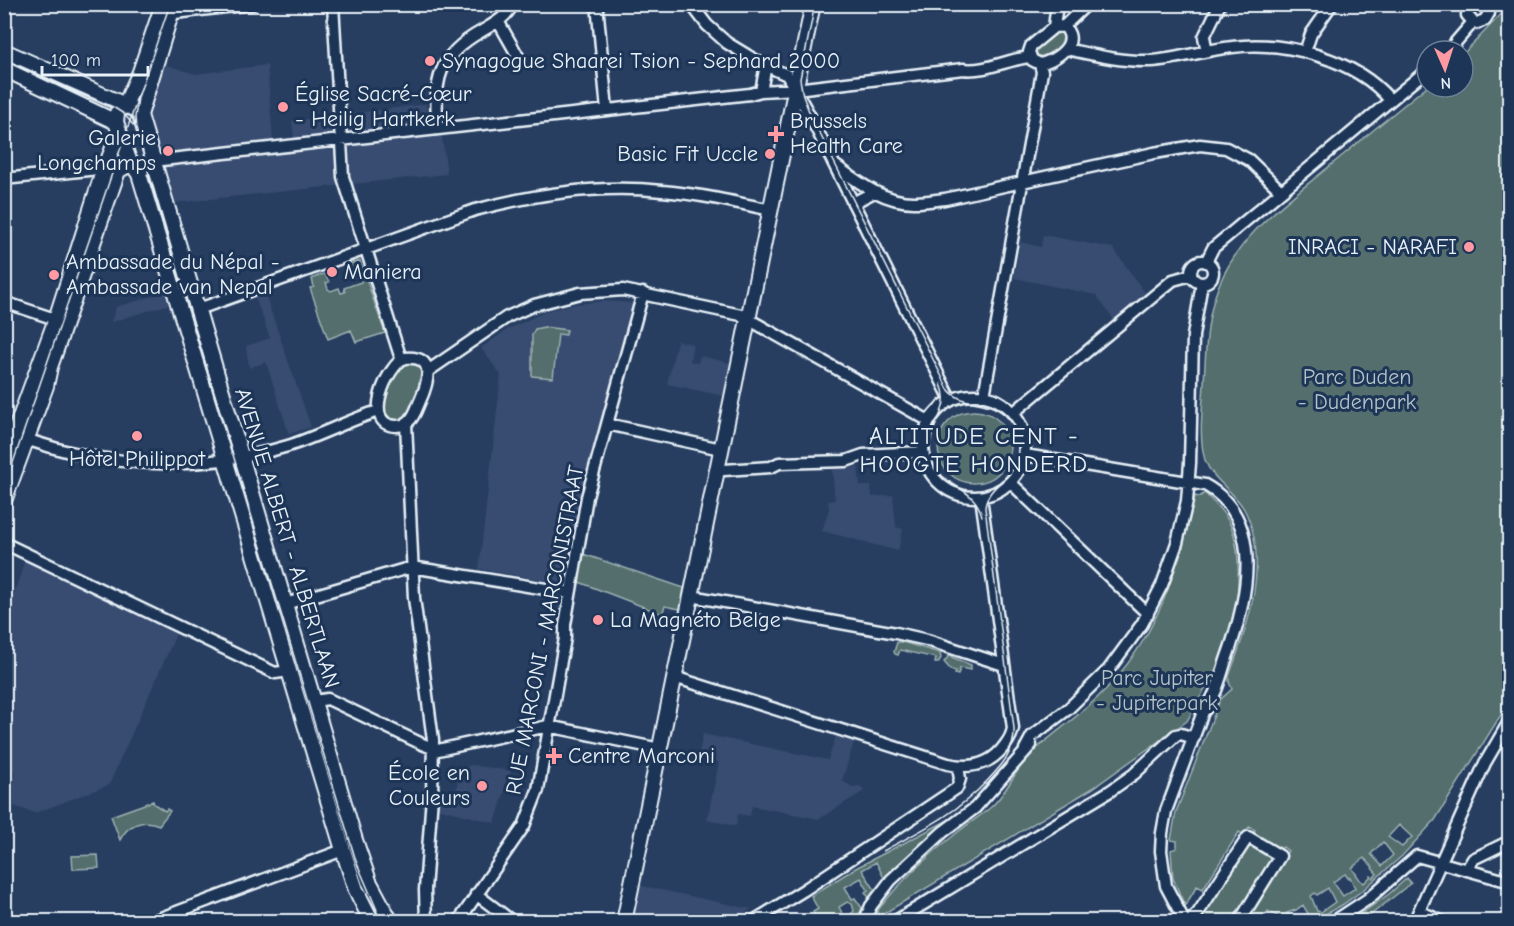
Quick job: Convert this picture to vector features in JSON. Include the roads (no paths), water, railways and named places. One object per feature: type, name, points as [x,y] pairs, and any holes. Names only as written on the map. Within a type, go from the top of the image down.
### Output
[{"type":"main road","points":[[624,921],[813,4]]},
{"type":"main road","points":[[4,461],[61,320],[111,171],[117,113],[125,105],[167,9]]},
{"type":"main road","points":[[140,115],[167,9]]},
{"type":"main road","points":[[4,51],[136,110],[140,115]]},
{"type":"main road","points":[[4,69],[117,128]]},
{"type":"main road","name":"AVENUE ALBERT - ALBERTLAAN","points":[[140,115],[196,310],[369,881],[391,921]]},
{"type":"main road","name":"AVENUE ALBERT - ALBERTLAAN","points":[[117,128],[127,157],[139,174],[343,849],[356,890],[372,921]]},
{"type":"main road","points":[[111,171],[128,165],[145,168],[153,161]]},
{"type":"main road","points":[[4,501],[15,435]]},
{"type":"street","points":[[167,9],[252,4]]},
{"type":"street","points":[[333,4],[343,177],[401,359]]},
{"type":"street","points":[[438,129],[437,91],[444,64],[457,47],[504,18],[513,4]]},
{"type":"street","points":[[597,4],[607,110]]},
{"type":"street","points":[[691,4],[707,25],[727,43],[766,66],[787,75],[951,400]]},
{"type":"street","points":[[1030,51],[1032,60],[1040,64],[1066,49],[1070,43],[1070,34],[1059,26],[1057,4]]},
{"type":"street","points":[[153,161],[963,69],[970,65],[1030,51],[1087,4]]},
{"type":"street","points":[[1207,51],[1204,37],[1220,4]]},
{"type":"street","points":[[1305,52],[1311,34],[1332,4]]},
{"type":"street","points":[[1470,4],[1467,15],[1477,23],[1485,20],[1489,13],[1489,6]]},
{"type":"street","points":[[498,21],[519,58]]},
{"type":"street","points":[[1458,39],[1473,22]]},
{"type":"street","points":[[1066,49],[1118,59],[1148,61],[1186,57],[1230,47],[1260,45],[1284,48],[1331,61],[1364,76],[1381,88],[1390,100]]},
{"type":"street","points":[[984,396],[1042,72],[1040,64]]},
{"type":"street","points":[[761,91],[766,66]]},
{"type":"street","points":[[1206,262],[1213,248],[1415,80]]},
{"type":"street","points":[[832,161],[874,192],[893,199],[915,202],[945,199],[1200,145],[1226,148],[1249,160],[1281,191]]},
{"type":"street","points":[[4,179],[87,170],[111,171]]},
{"type":"street","points":[[196,310],[476,210],[511,201],[601,190],[661,190],[771,210]]},
{"type":"street","points":[[853,203],[874,192]]},
{"type":"street","points":[[1206,262],[1210,265],[1213,274],[1211,279],[1202,283],[1196,282],[1191,275],[1191,268],[1196,263],[1206,262]]},
{"type":"street","points":[[1013,413],[1173,280],[1191,275]]},
{"type":"street","points":[[864,921],[871,906],[891,880],[943,832],[975,808],[1025,749],[1045,732],[1050,723],[1109,669],[1148,614],[1162,585],[1177,543],[1186,505],[1189,482],[1193,336],[1202,283]]},
{"type":"street","points":[[428,371],[507,317],[534,305],[555,298],[603,290],[623,290],[741,315],[929,421]]},
{"type":"street","name":"RUE MARCONI - MARCONISTRAAT","points":[[458,921],[524,826],[538,790],[565,638],[570,592],[586,497],[643,293]]},
{"type":"street","points":[[4,302],[61,320]]},
{"type":"street","points":[[401,359],[418,360],[428,371],[427,385],[413,417],[398,426],[388,424],[382,419],[378,411],[378,402],[392,369],[401,359]]},
{"type":"street","points":[[965,395],[984,396],[1002,403],[1013,413],[1023,433],[1024,455],[1020,468],[1010,482],[991,495],[981,497],[958,495],[942,488],[932,477],[922,452],[923,437],[929,421],[941,406],[965,395]]},
{"type":"street","points":[[15,435],[69,452],[129,462],[164,464],[224,459],[271,451],[378,411]]},
{"type":"street","points":[[406,423],[416,620],[433,749],[426,921]]},
{"type":"street","points":[[607,424],[721,449]]},
{"type":"street","points":[[717,469],[771,467],[778,463],[806,461],[813,463],[846,460],[863,455],[922,452]]},
{"type":"street","points":[[1024,455],[1205,485],[1224,499],[1237,516],[1244,534],[1246,557],[1244,598],[1235,637],[1214,699],[1205,710],[1163,823],[1161,851],[1170,904],[1177,921]]},
{"type":"street","points":[[1010,482],[1148,614]]},
{"type":"street","points":[[675,677],[958,766],[975,766],[997,756],[1013,732],[1013,728],[981,497]]},
{"type":"street","points":[[4,543],[275,673],[289,671]]},
{"type":"street","points":[[285,604],[412,567],[570,592]]},
{"type":"street","points":[[691,596],[896,633],[927,640],[1004,665]]},
{"type":"street","points":[[314,701],[328,699],[438,750],[548,726],[660,749]]},
{"type":"street","points":[[1414,921],[1485,763],[1509,720]]},
{"type":"street","points":[[894,921],[1110,791],[1155,756],[1176,735],[1181,734],[1194,738]]},
{"type":"street","points":[[752,921],[813,885],[957,788],[960,779],[958,766]]},
{"type":"street","points":[[1169,894],[1187,921],[1198,913],[1248,837],[1280,856],[1239,921]]},
{"type":"street","points":[[1467,869],[1473,859],[1509,841]]},
{"type":"street","points":[[150,921],[343,849]]},
{"type":"street","points":[[1333,921],[1368,898],[1417,856],[1509,882]]},
{"type":"street","points":[[476,894],[513,921]]},
{"type":"street","points":[[1419,911],[1440,921]]},
{"type":"tram line","points":[[4,489],[170,4]]},
{"type":"tram line","points":[[815,4],[800,79],[810,114],[948,389],[962,399],[994,407],[1002,412],[1013,425],[1018,438],[1017,459],[1011,471],[988,496],[985,508],[1014,728],[1012,744],[999,768],[963,803],[912,836],[883,851]]},
{"type":"tram line","points":[[4,59],[113,107],[124,114],[134,126]]},
{"type":"tram line","points":[[138,98],[136,129],[165,230],[356,861],[377,910]]},
{"type":"tram line","points":[[941,384],[944,404],[931,438],[932,459],[942,476],[972,498],[982,516]]},
{"type":"place","name":"Synagogue Shaarei Tsion - Sephard 2000","points":[[430,61]]},
{"type":"place","name":"Église Sacré-Cœur - Heilig Hartkerk","points":[[283,107]]},
{"type":"place","name":"Brussels Health Care","points":[[776,134]]},
{"type":"place","name":"Galerie Longchamps","points":[[168,151]]},
{"type":"place","name":"Basic Fit Uccle","points":[[770,154]]},
{"type":"place","name":"INRACI - NARAFI","points":[[1469,247]]},
{"type":"place","name":"Maniera","points":[[332,272]]},
{"type":"place","name":"Ambassade du Népal - Ambassade van Nepal","points":[[54,275]]},
{"type":"place","name":"Hôtel Philippot","points":[[137,436]]},
{"type":"place","name":"La Magnéto Belge","points":[[598,620]]},
{"type":"place","name":"Centre Marconi","points":[[554,756]]},
{"type":"place","name":"École en Couleurs","points":[[482,786]]},
{"type":"district","name":"ALTITUDE CENT - HOOGTE HONDERD","points":[[974,450]]},
{"type":"park label","name":"Parc Duden - Dudenpark","points":[[1357,390]]},
{"type":"park label","name":"Parc Jupiter - Jupiterpark","points":[[1157,690]]}]
